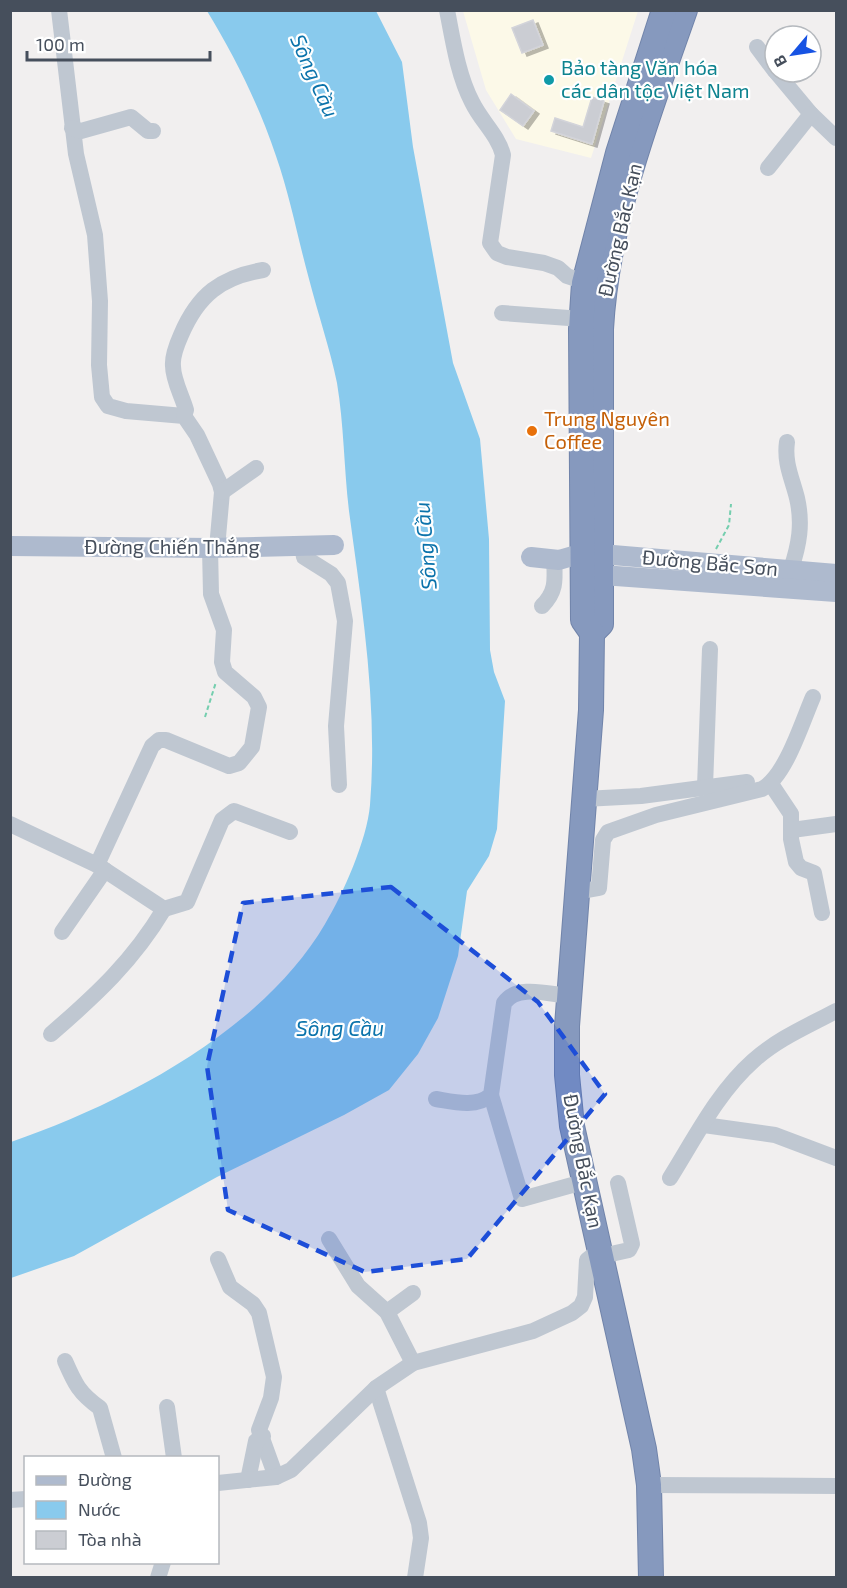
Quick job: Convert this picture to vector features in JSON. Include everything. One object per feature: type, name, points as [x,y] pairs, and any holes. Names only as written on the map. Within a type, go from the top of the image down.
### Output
[{"type":"highway","name":"Đường Bắc Kạn","points":[[651,1578],[650,1485],[642,1437],[583,1182],[572,1126],[567,1075],[568,996],[591,710],[592,633],[583,620],[592,564],[601,329],[594,285],[618,153],[664,10]]},
{"type":"highway","name":"Đường Bắc Kạn","points":[[592,564],[582,319],[621,209],[652,105],[685,10]]},
{"type":"main road","name":"Đường Chiến Thắng","points":[[10,546],[213,548],[334,545]]},
{"type":"main road","points":[[531,557],[592,564]]},
{"type":"main road","name":"Đường Bắc Sơn","points":[[592,564],[714,563],[837,574]]},
{"type":"main road","name":"Đường Bắc Sơn","points":[[592,564],[837,592]]},
{"type":"street","points":[[59,10],[80,179],[95,235],[100,301],[99,364],[102,397],[108,406],[126,411],[184,416]]},
{"type":"street","points":[[447,10],[466,88],[479,115],[500,145],[503,155],[490,243],[497,253],[544,263],[594,285]]},
{"type":"street","points":[[757,47],[763,55]]},
{"type":"street","points":[[787,84],[811,114],[837,138]]},
{"type":"street","points":[[768,168],[811,114]]},
{"type":"street","points":[[72,128],[81,130],[131,117],[148,131],[153,131]]},
{"type":"street","points":[[184,416],[186,410],[172,363],[188,320],[202,300],[223,282],[239,274],[263,270]]},
{"type":"street","points":[[502,313],[582,319]]},
{"type":"street","points":[[62,932],[101,867],[152,746],[159,741],[166,740],[229,766],[239,763],[252,747],[259,707],[254,697],[225,672],[222,662],[224,630],[211,594],[213,548],[222,492],[197,435],[184,416]]},
{"type":"street","points":[[787,442],[786,465],[797,499],[800,532],[791,569]]},
{"type":"street","points":[[222,492],[256,468]]},
{"type":"street","points":[[302,546],[304,557],[331,574],[338,582],[345,621],[337,707],[339,785]]},
{"type":"street","points":[[542,606],[551,597],[555,587],[556,559]]},
{"type":"street","points":[[705,788],[710,649]]},
{"type":"street","points":[[577,892],[599,888],[603,840],[608,832],[656,814],[762,789],[771,784],[781,770],[813,697]]},
{"type":"street","points":[[584,799],[641,796],[753,781]]},
{"type":"street","points":[[771,784],[791,814],[791,839],[796,862],[801,868],[814,873],[822,913]]},
{"type":"street","points":[[51,1034],[99,993],[133,957],[164,909],[186,902],[222,820],[234,811],[290,832]]},
{"type":"street","points":[[10,824],[101,867],[164,909]]},
{"type":"street","points":[[792,830],[837,824]]},
{"type":"street","points":[[568,996],[517,992],[509,996],[504,1003],[491,1095],[522,1200],[583,1182]]},
{"type":"street","points":[[670,1178],[729,1086],[752,1061],[771,1046],[837,1011]]},
{"type":"street","points":[[436,1099],[461,1103],[477,1102],[491,1095]]},
{"type":"street","points":[[704,1125],[775,1135],[837,1158]]},
{"type":"street","points":[[219,1483],[276,1477],[291,1470],[376,1388],[414,1364],[533,1331],[572,1313],[581,1306],[585,1297],[587,1260],[601,1252],[629,1250],[632,1244],[618,1183]]},
{"type":"street","points":[[329,1239],[358,1286],[387,1312],[414,1364]]},
{"type":"street","points":[[218,1259],[230,1287],[253,1304],[259,1313],[274,1377],[271,1398],[260,1430],[276,1477]]},
{"type":"street","points":[[387,1312],[414,1293]]},
{"type":"street","points":[[65,1361],[77,1389],[88,1401],[100,1408],[113,1456]]},
{"type":"street","points":[[376,1388],[419,1523],[421,1538],[415,1578]]},
{"type":"street","points":[[167,1407],[174,1456]]},
{"type":"street","points":[[248,1480],[256,1441],[263,1436]]},
{"type":"street","points":[[650,1485],[837,1486]]},
{"type":"path","points":[[714,563],[713,555],[729,525],[731,504]]},
{"type":"path","points":[[205,717],[222,662]]},
{"type":"highlighted area","points":[[391,887],[538,1002],[605,1094],[467,1259],[365,1272],[228,1210],[207,1066],[243,903]]},
{"type":"shaded area","name":"Bảo tàng Văn hóa các dân tộc Việt Nam","points":[[463,11],[638,11],[591,158],[516,139],[486,90]]},
{"type":"water","name":"Sông Cầu","points":[[207,11],[376,11],[402,62],[413,147],[453,363],[480,439],[489,539],[490,650],[494,672],[505,701],[497,829],[489,856],[467,891],[458,956],[438,1018],[418,1054],[389,1090],[344,1115],[217,1177],[74,1256],[11,1278],[11,1142],[54,1126],[144,1084],[187,1058],[228,1029],[266,997],[298,962],[325,924],[353,866],[368,819],[372,768],[370,694],[337,383],[276,156],[246,82]]},
{"type":"building","points":[[533,20],[543,45],[522,53],[512,28]]},
{"type":"building","points":[[511,94],[534,111],[523,126],[500,110]]},
{"type":"building","points":[[592,97],[604,101],[592,144],[551,131],[555,118],[583,127]]},
{"type":"place","name":"Bảo tàng Văn hóa các dân tộc Việt Nam","points":[[549,80]]},
{"type":"place","name":"Trung Nguyên Coffee","points":[[532,431]]}]
